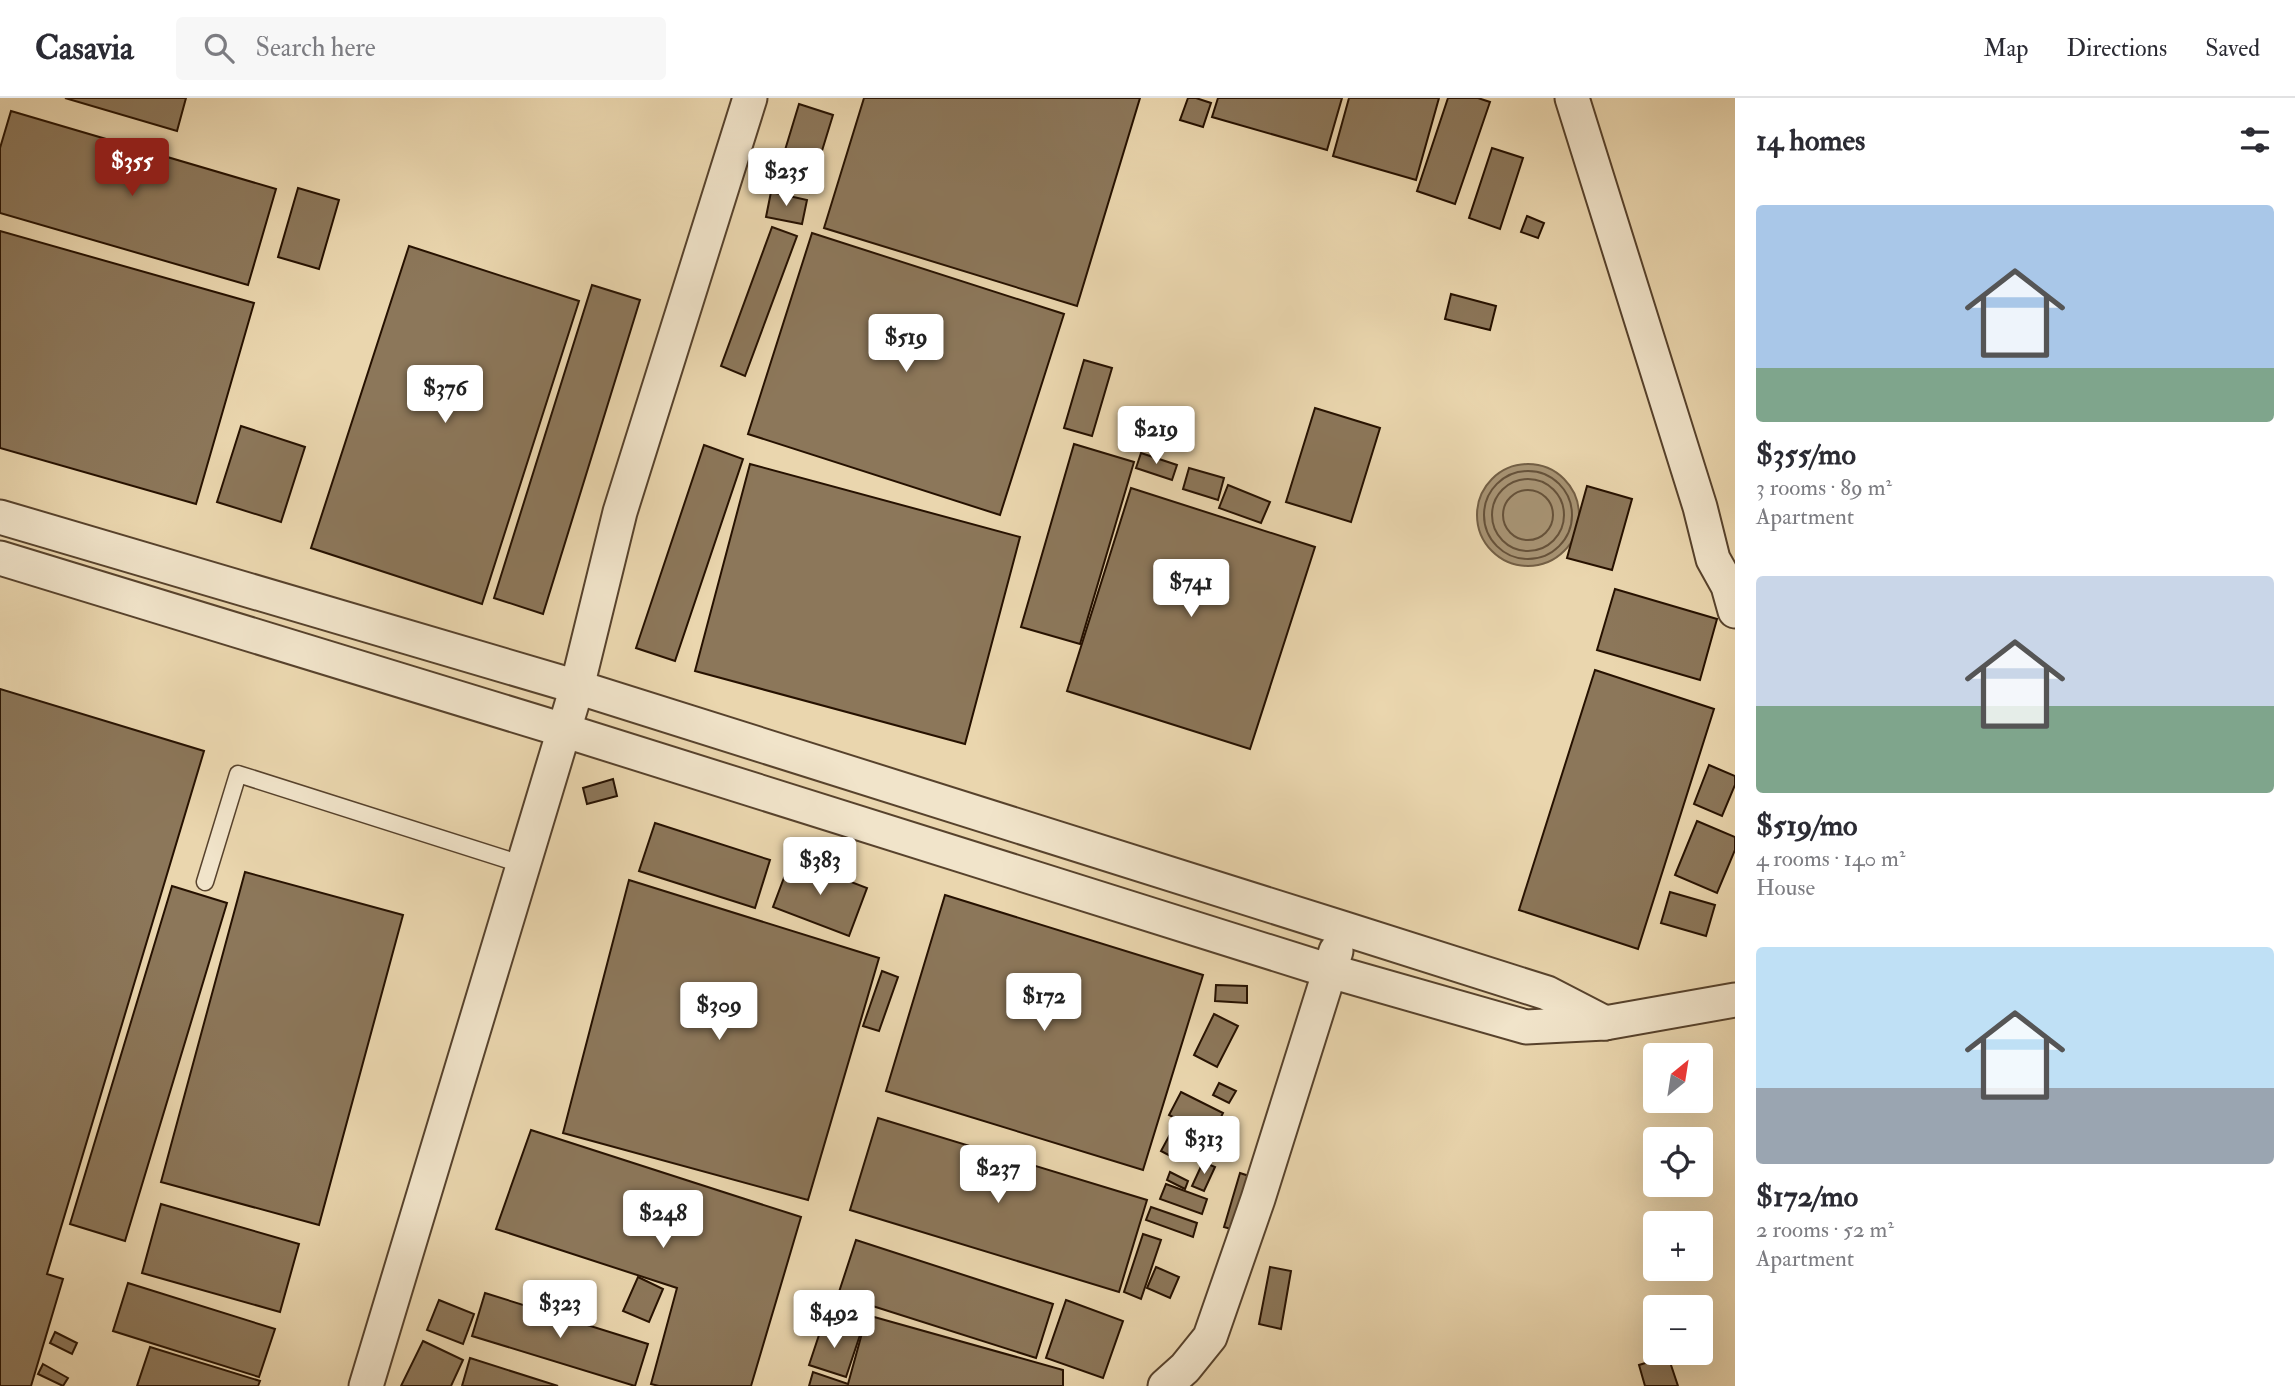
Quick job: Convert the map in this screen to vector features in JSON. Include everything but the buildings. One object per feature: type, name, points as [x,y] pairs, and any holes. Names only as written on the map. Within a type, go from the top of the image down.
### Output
[{"type":"street","points":[[366,1386],[577,687],[620,512],[750,98]]},
{"type":"street","points":[[1572,98],[1700,507],[1713,559],[1728,586],[1735,611]]},
{"type":"street","points":[[0,517],[577,687],[1342,928],[1547,993],[1605,1023]]},
{"type":"street","points":[[0,558],[563,730],[1330,971],[1526,1027],[1605,1023],[1735,1000]]},
{"type":"street","points":[[1165,1386],[1185,1368],[1210,1337],[1258,1199],[1342,928]]},
{"type":"lane","points":[[205,882],[238,774],[522,864]]},
{"type":"water","points":[[1528,464],[1548,467],[1571,486],[1576,495],[1579,515],[1576,535],[1557,558],[1548,563],[1528,566],[1508,563],[1485,544],[1480,535],[1477,515],[1480,495],[1499,472],[1508,467]]}]
